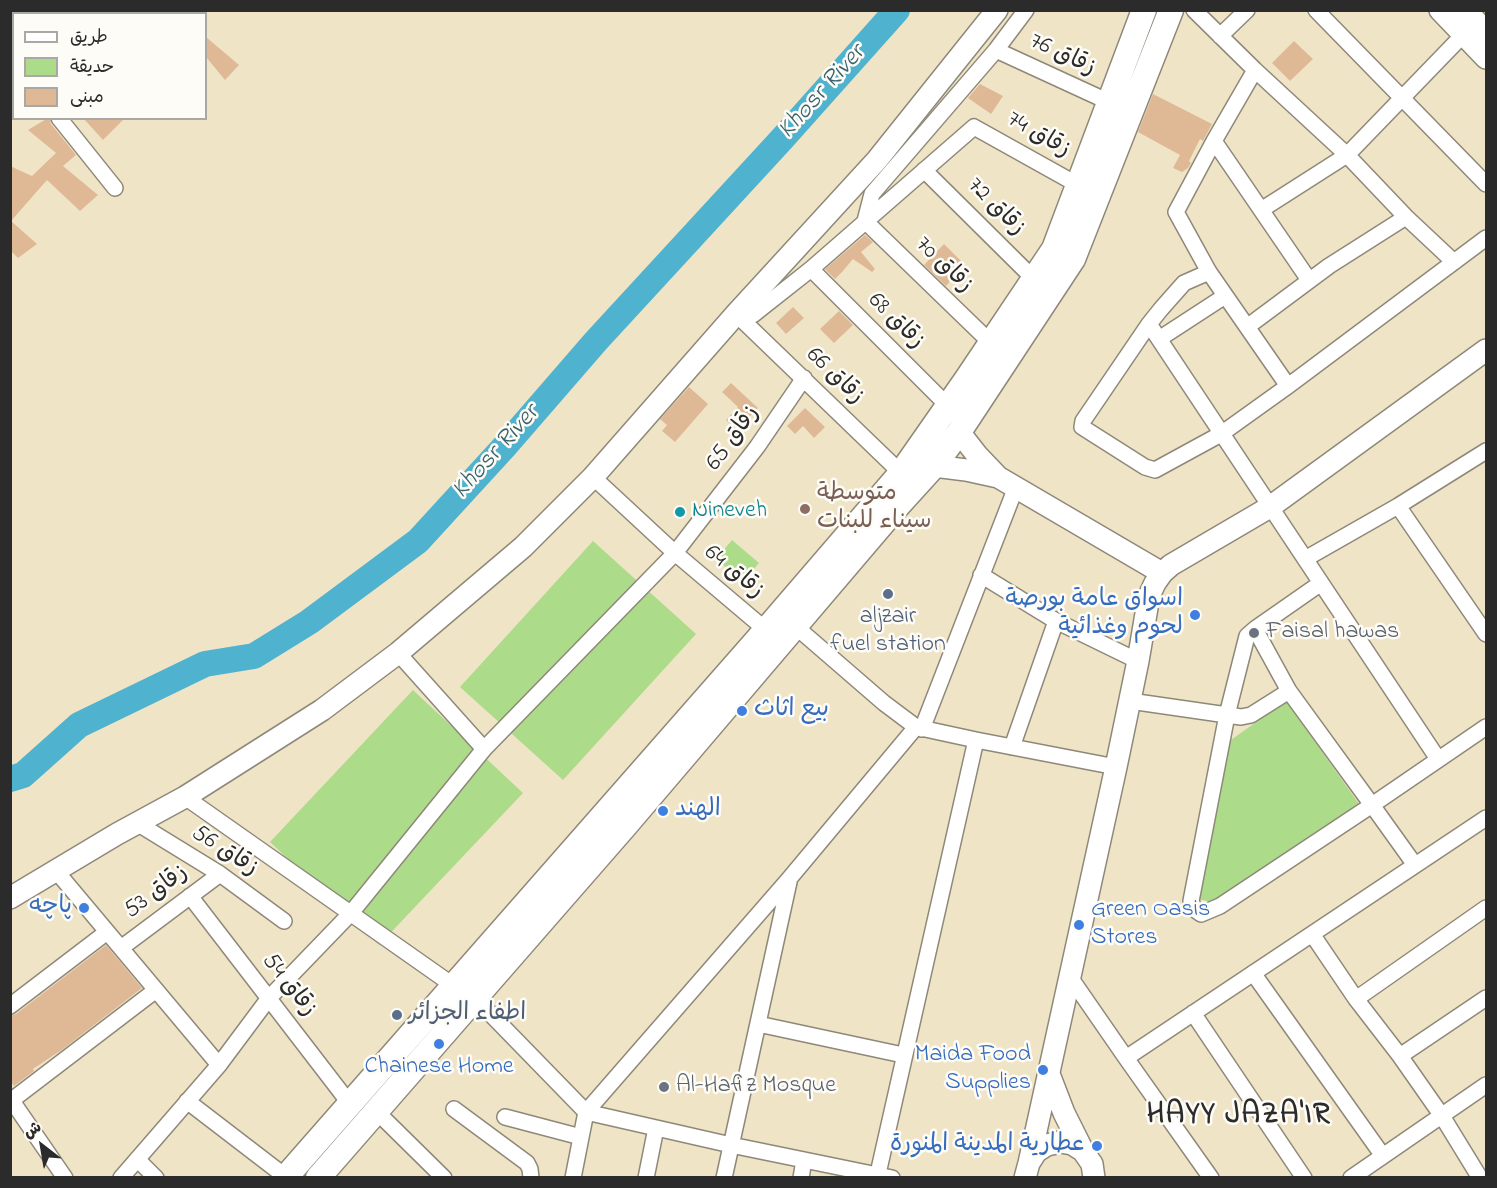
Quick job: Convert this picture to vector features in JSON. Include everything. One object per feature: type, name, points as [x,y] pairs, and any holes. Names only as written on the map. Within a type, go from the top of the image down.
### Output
[{"type":"main road","points":[[285,1177],[901,473],[1054,249],[1144,10]]},
{"type":"main road","points":[[318,1178],[625,826],[934,466],[959,432],[1073,259],[1171,10]]},
{"type":"street","points":[[10,898],[185,797],[322,710],[398,653],[523,547],[593,477],[736,314],[877,160],[997,10]]},
{"type":"street","points":[[865,221],[872,194],[996,50],[1026,10]]},
{"type":"street","points":[[1194,10],[1347,155],[1406,217],[1454,262]]},
{"type":"street","points":[[1220,36],[1247,10]]},
{"type":"street","points":[[1316,10],[1486,184]]},
{"type":"street","points":[[1440,10],[1486,58]]},
{"type":"street","points":[[1466,10],[1486,32]]},
{"type":"street","points":[[1261,210],[1347,155],[1463,35]]},
{"type":"street","name":"زقاق 76","points":[[996,50],[1109,102]]},
{"type":"street","points":[[1255,70],[1176,212],[1209,272],[1288,386]]},
{"type":"street","points":[[61,120],[116,188]]},
{"type":"street","name":"زقاق 74","points":[[924,170],[974,127],[1078,185]]},
{"type":"street","points":[[1214,141],[1309,280]]},
{"type":"street","points":[[736,314],[753,315],[811,269],[924,170]]},
{"type":"street","name":"زقاق 72","points":[[924,170],[1034,279]]},
{"type":"street","points":[[1247,327],[1329,266],[1406,217]]},
{"type":"street","name":"زقاق 70","points":[[865,221],[991,344]]},
{"type":"street","points":[[1209,272],[1184,283],[1149,324],[1083,421],[1082,427],[1155,471],[1221,434],[1486,238]]},
{"type":"street","name":"زقاق 68","points":[[811,269],[948,406]]},
{"type":"street","points":[[1159,339],[1226,296]]},
{"type":"street","name":"زقاق 66","points":[[736,314],[901,473]]},
{"type":"street","points":[[1149,324],[1438,759]]},
{"type":"street","points":[[1027,1173],[1130,701],[1149,596],[1155,583],[1171,564],[1270,507],[1486,350]]},
{"type":"street","name":"زقاق 65","points":[[121,1178],[219,1065],[269,998],[351,913],[484,749],[675,554],[757,447],[804,378]]},
{"type":"street","points":[[959,432],[977,455],[1007,482],[1162,573]]},
{"type":"street","points":[[1305,559],[1398,506],[1486,451]]},
{"type":"street","points":[[934,466],[966,470],[1007,482]]},
{"type":"street","name":"زقاق 64","points":[[593,477],[675,554],[766,630]]},
{"type":"street","points":[[573,1178],[586,1112],[919,728],[981,575],[1007,482]]},
{"type":"street","points":[[1398,506],[1486,634]]},
{"type":"street","points":[[981,575],[1056,621],[1138,661]]},
{"type":"street","points":[[1321,583],[1247,636],[1227,715],[1191,901],[1194,909],[1201,914],[1220,906],[1486,727]]},
{"type":"street","points":[[1012,747],[1056,621]]},
{"type":"street","points":[[795,626],[884,703],[919,728],[1116,767]]},
{"type":"street","points":[[1256,629],[1289,691],[1415,865]]},
{"type":"street","points":[[398,653],[484,749]]},
{"type":"street","points":[[1130,701],[1241,717],[1251,715],[1289,691]]},
{"type":"street","points":[[475,998],[586,1112],[882,1176],[903,1055],[976,740]]},
{"type":"street","points":[[185,797],[454,986]]},
{"type":"street","points":[[1126,1058],[1486,818]]},
{"type":"street","name":"زقاق 56","points":[[137,823],[220,874],[284,921]]},
{"type":"street","points":[[57,872],[219,1065]]},
{"type":"street","name":"زقاق 53","points":[[121,948],[220,874]]},
{"type":"street","points":[[724,1178],[789,879]]},
{"type":"street","name":"زقاق 54","points":[[190,896],[350,1104]]},
{"type":"street","points":[[1356,999],[1486,908]]},
{"type":"street","points":[[10,1006],[107,932]]},
{"type":"street","points":[[1312,934],[1483,1177]]},
{"type":"street","points":[[1253,973],[1383,1156]]},
{"type":"street","points":[[1070,977],[1211,1178]]},
{"type":"street","points":[[66,1178],[11,1099],[156,990]]},
{"type":"street","points":[[1400,1056],[1486,998]]},
{"type":"street","points":[[1193,1013],[1304,1178]]},
{"type":"street","points":[[758,1024],[903,1055]]},
{"type":"street","points":[[1049,1073],[1064,1113],[1093,1167]]},
{"type":"street","points":[[1352,1178],[1486,1085]]},
{"type":"street","points":[[187,1101],[285,1177]]},
{"type":"street","points":[[454,1109],[527,1163],[531,1178]]},
{"type":"street","points":[[376,1111],[440,1176]]},
{"type":"street","points":[[505,1117],[581,1137]]},
{"type":"street","points":[[646,1178],[656,1128]]},
{"type":"street","points":[[1027,1173],[1036,1152],[1047,1145],[1059,1142],[1072,1144],[1093,1167]]},
{"type":"street","points":[[137,1159],[156,1178]]},
{"type":"street","points":[[801,1178],[804,1160]]},
{"type":"green space","points":[[732,540],[759,563],[743,582],[716,559]]},
{"type":"green space","points":[[593,541],[696,634],[563,780],[460,687]]},
{"type":"green space","points":[[413,690],[523,793],[379,945],[270,842]]},
{"type":"green space","points":[[1286,701],[1359,804],[1218,902],[1198,899],[1228,742]]},
{"type":"building","points":[[207,38],[239,65],[225,80],[207,58]]},
{"type":"building","points":[[1294,41],[1313,59],[1290,81],[1272,63]]},
{"type":"building","points":[[980,84],[1003,96],[991,114],[968,98]]},
{"type":"building","points":[[1153,94],[1212,124],[1203,141],[1200,139],[1188,168],[1182,172],[1173,168],[1180,155],[1138,132]]},
{"type":"building","points":[[45,120],[50,120],[76,155],[63,166],[98,195],[80,211],[47,180],[11,221],[37,244],[18,258],[10,250],[10,166],[32,176],[56,153],[28,130]]},
{"type":"building","points":[[85,120],[123,120],[103,140]]},
{"type":"building","points":[[865,235],[873,242],[861,252],[875,269],[872,272],[853,259],[835,279],[825,269]]},
{"type":"building","points":[[944,244],[965,265],[946,286],[924,265]]},
{"type":"building","points":[[793,307],[804,318],[786,334],[776,323]]},
{"type":"building","points":[[839,311],[853,325],[834,343],[820,329]]},
{"type":"building","points":[[731,383],[758,408],[737,430],[726,420],[738,407],[722,392]]},
{"type":"building","points":[[689,387],[708,404],[675,442],[662,431],[667,425],[660,419]]},
{"type":"building","points":[[805,408],[825,427],[814,438],[803,426],[795,434],[787,426]]},
{"type":"building","points":[[106,945],[142,988],[63,1049],[33,1069],[34,1071],[14,1086],[10,1080],[10,1016],[16,1014]]},
{"type":"waterway","name":"Khosr River","points":[[10,779],[23,775],[79,725],[205,664],[254,656],[309,622],[418,541],[897,10]]},
{"type":"place","name":"متوسطة سيناء للبنات","points":[[805,509]]},
{"type":"place","name":"Nineveh","points":[[680,512]]},
{"type":"place","name":"aljzair fuel station","points":[[888,594]]},
{"type":"place","name":"اسواق عامة بورصة لحوم وغذائية","points":[[1195,615]]},
{"type":"place","name":"Faisal hawas","points":[[1254,633]]},
{"type":"place","name":"بيع اثاث","points":[[742,711]]},
{"type":"place","name":"الهند","points":[[663,811]]},
{"type":"place","name":"پاچه","points":[[84,908]]},
{"type":"place","name":"Green Oasis Stores","points":[[1079,925]]},
{"type":"place","name":"اطفاء الجزائر","points":[[397,1015]]},
{"type":"place","name":"Chainese Home","points":[[439,1044]]},
{"type":"place","name":"Maida Food Supplies","points":[[1043,1070]]},
{"type":"place","name":"Al-Hafiz Mosque","points":[[664,1087]]},
{"type":"place","name":"عطارية المدينة المنورة","points":[[1097,1146]]},
{"type":"district","name":"HAYY JAZA'IR","points":[[1239,1117]]}]
